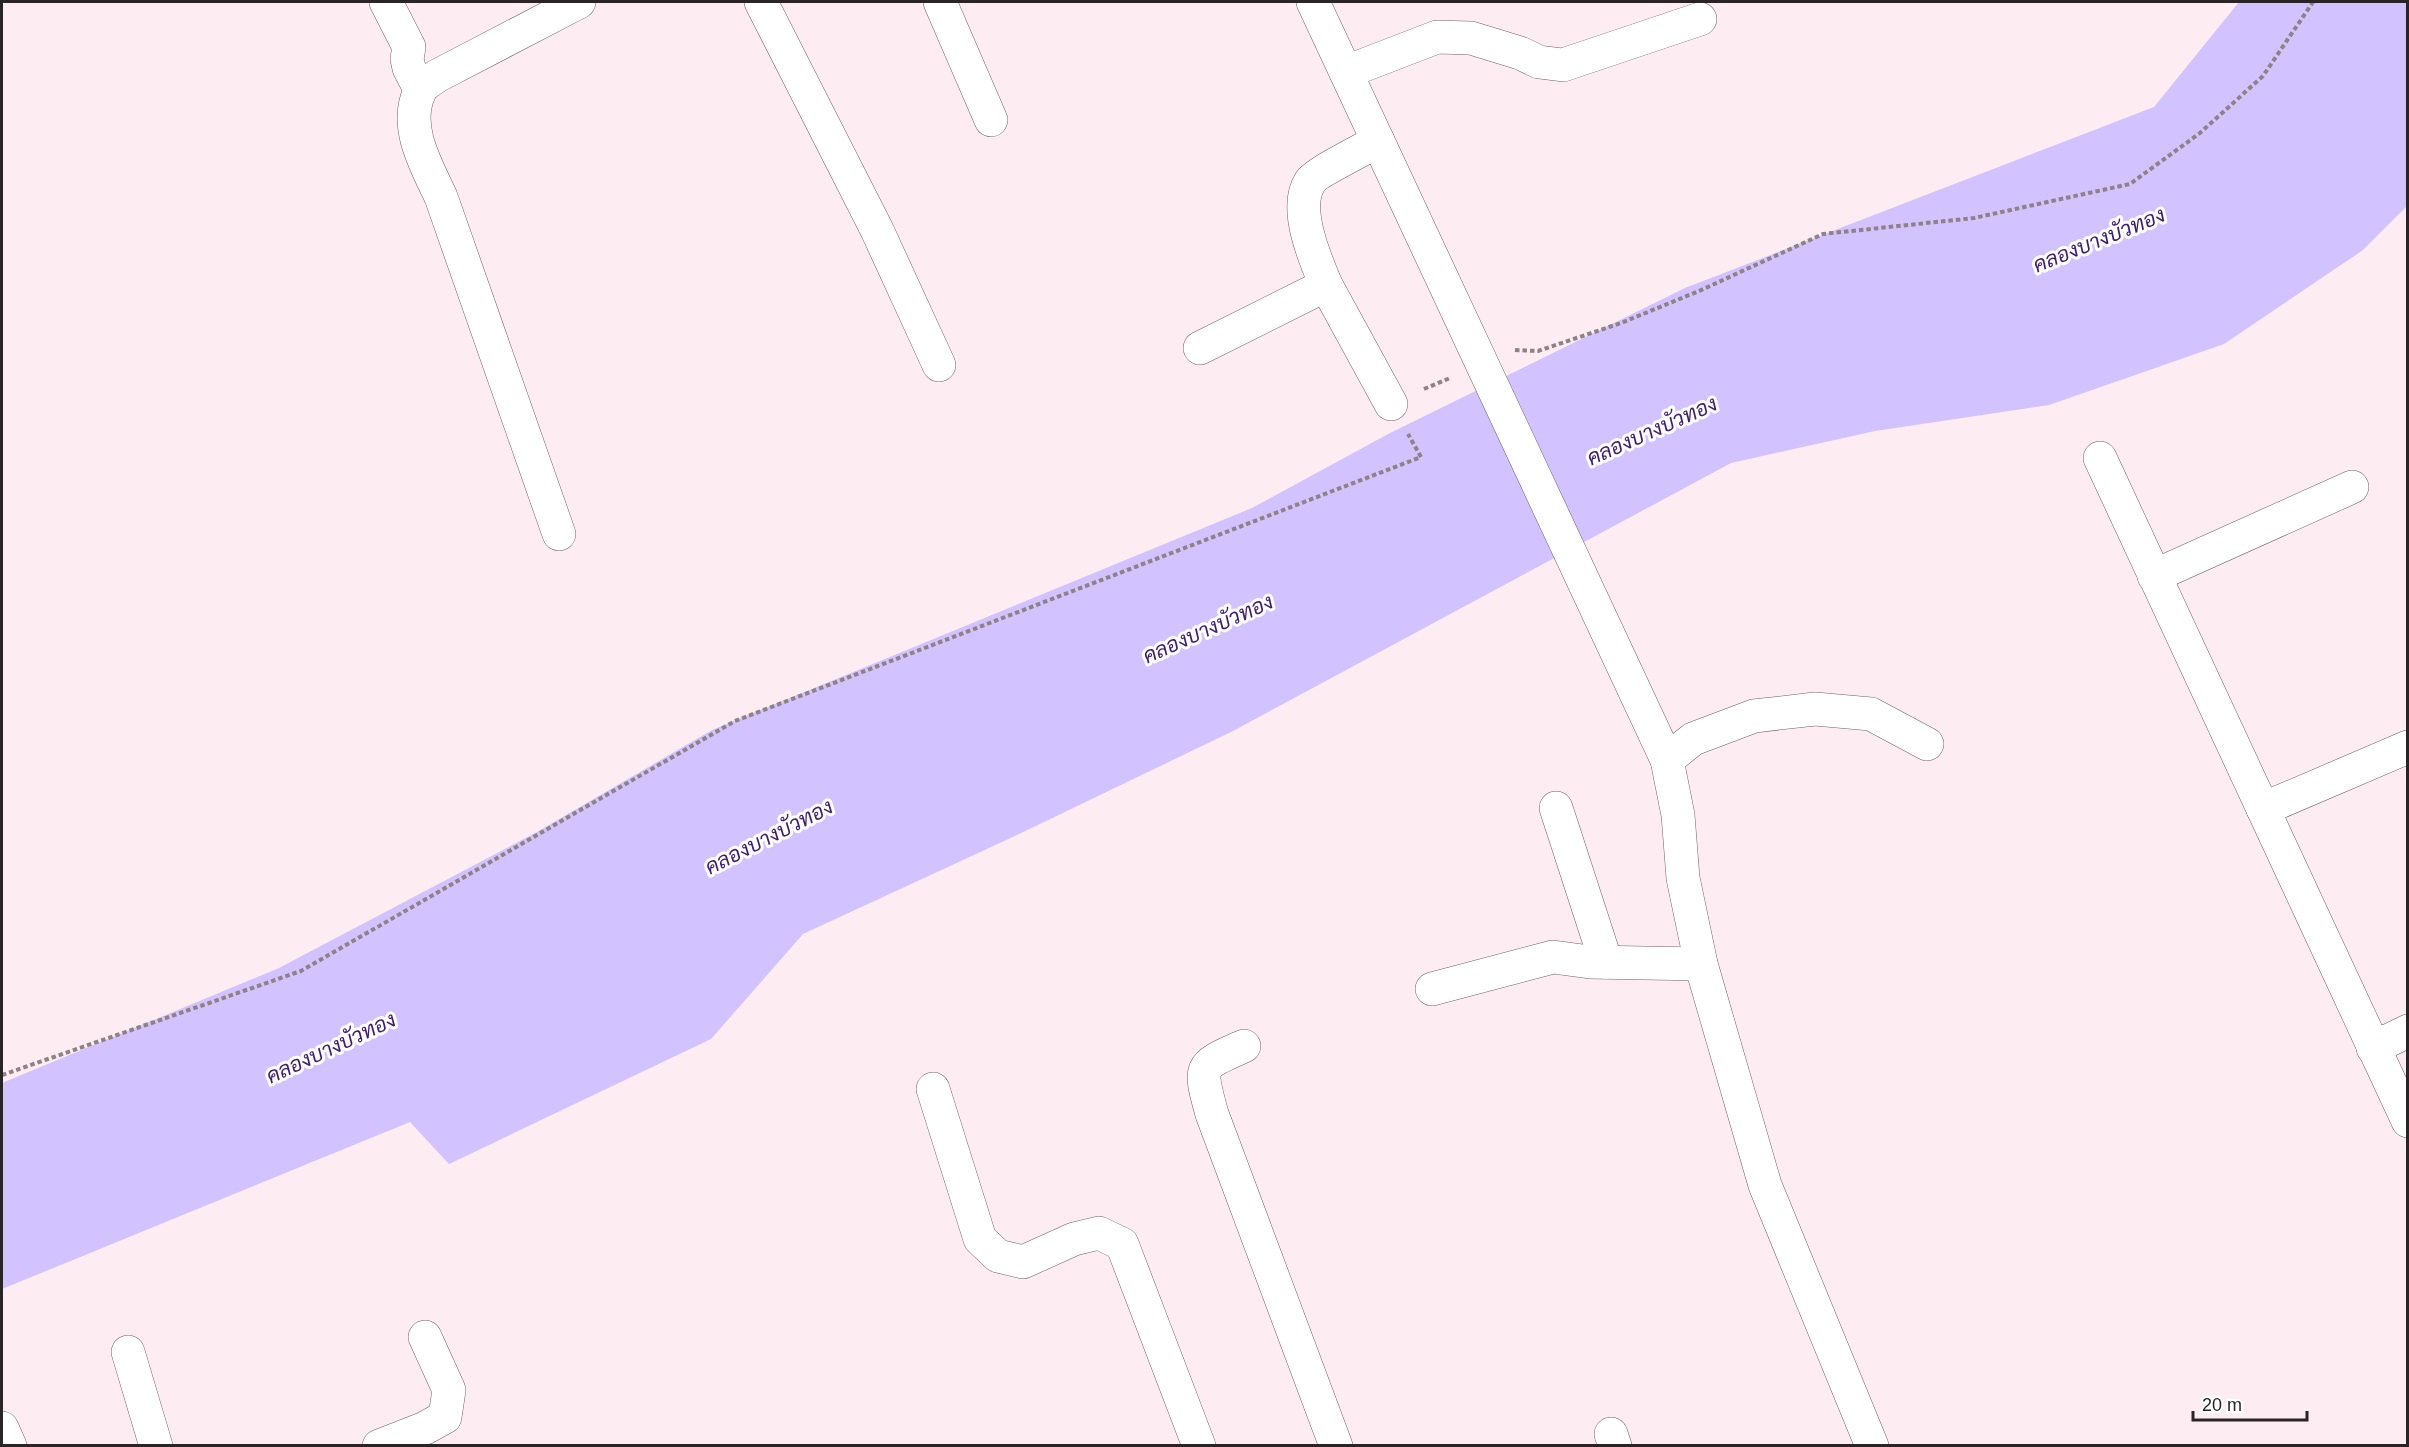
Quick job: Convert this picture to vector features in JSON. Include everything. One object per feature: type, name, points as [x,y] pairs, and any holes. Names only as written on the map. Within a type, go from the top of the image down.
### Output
[{"type":"street","points":[[386,2],[409,47],[407,59],[409,68],[420,89]]},
{"type":"street","points":[[559,534],[441,197],[418,145],[413,115],[420,89],[437,76],[579,2]]},
{"type":"street","points":[[761,2],[877,230],[939,365]]},
{"type":"street","points":[[940,2],[991,120]]},
{"type":"street","points":[[1313,2],[1378,141],[1467,365],[1597,610],[1667,760],[1678,815],[1683,878],[1701,964],[1765,1185],[1872,1446]]},
{"type":"street","points":[[1346,72],[1437,37],[1471,38],[1520,53],[1539,62],[1563,65],[1700,19]]},
{"type":"street","points":[[1378,141],[1310,180],[1303,200],[1305,219],[1318,266],[1326,285],[1391,404]]},
{"type":"street","points":[[1200,348],[1326,285]]},
{"type":"street","points":[[2100,458],[2408,1121]]},
{"type":"street","points":[[2154,576],[2352,487]]},
{"type":"street","points":[[1667,760],[1693,738],[1754,716],[1815,709],[1871,714],[1927,744]]},
{"type":"street","points":[[2263,809],[2408,747]]},
{"type":"street","points":[[1556,808],[1606,963]]},
{"type":"street","points":[[1432,988],[1553,957],[1606,963],[1701,964]]},
{"type":"street","points":[[2373,1047],[2408,1031]]},
{"type":"street","points":[[1244,1046],[1209,1062],[1204,1073],[1205,1088],[1336,1446]]},
{"type":"street","points":[[933,1089],[980,1239],[998,1256],[1023,1262],[1074,1239],[1099,1233],[1122,1244],[1199,1446]]},
{"type":"street","points":[[379,1446],[425,1428],[445,1417],[449,1390],[425,1338]]},
{"type":"street","points":[[128,1352],[156,1446]]},
{"type":"street","points":[[2,1428],[10,1446]]},
{"type":"path","points":[[1511,350],[1538,351],[1621,323],[1760,265],[1823,234],[1974,218],[2130,184],[2200,133],[2263,76],[2313,2]]},
{"type":"path","points":[[2,1075],[301,971],[735,721],[1421,457],[1391,404],[1467,365]]},
{"type":"water","name":"คลองบางบัวทอง","points":[[2239,2],[2407,2],[2407,206],[2363,250],[2224,344],[2049,405],[1875,431],[1731,463],[1231,732],[1017,835],[803,934],[711,1039],[449,1164],[410,1122],[2,1289],[2,1083],[279,968],[537,832],[712,730],[1252,508],[1390,433],[1685,288],[2154,107]]}]
